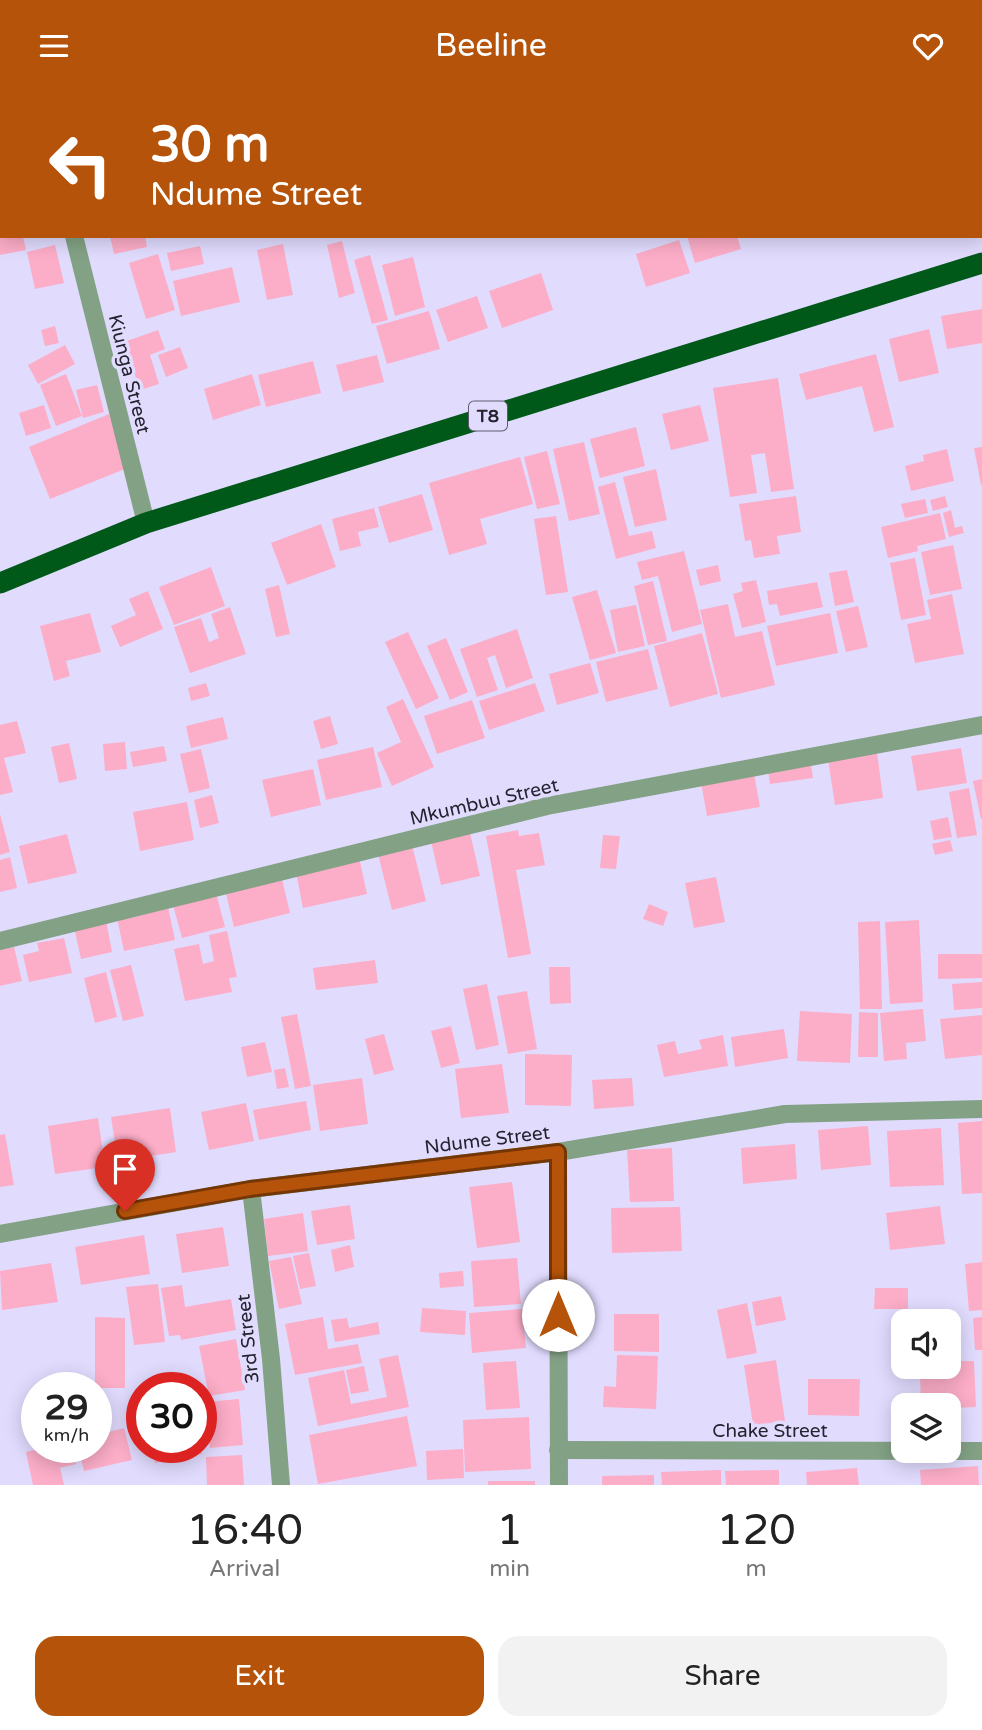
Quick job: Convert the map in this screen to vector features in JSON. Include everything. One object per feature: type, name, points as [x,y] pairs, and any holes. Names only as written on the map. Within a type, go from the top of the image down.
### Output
[{"type":"highway","name":"T8","points":[[0,583],[146,523],[982,263]]},
{"type":"street","name":"Kiunga Street","points":[[75,238],[146,523]]},
{"type":"street","name":"Mkumbuu Street","points":[[0,941],[547,806],[982,725]]},
{"type":"street","name":"Ndume Street","points":[[0,1234],[250,1189],[558,1152],[785,1114],[982,1109]]},
{"type":"street","points":[[558,1152],[559,1485]]},
{"type":"street","name":"3rd Street","points":[[250,1189],[271,1359],[281,1485]]},
{"type":"street","name":"Chake Street","points":[[558,1450],[982,1451]]},
{"type":"building","points":[[0,238],[23,238],[26,250],[0,255]]},
{"type":"building","points":[[110,238],[145,238],[147,247],[114,254]]},
{"type":"building","points":[[688,238],[738,238],[741,249],[695,263]]},
{"type":"building","points":[[679,240],[690,273],[646,287],[636,254]]},
{"type":"building","points":[[342,241],[355,293],[339,298],[327,245]]},
{"type":"building","points":[[283,244],[293,295],[267,300],[257,250]]},
{"type":"building","points":[[55,245],[64,283],[35,289],[27,252]]},
{"type":"building","points":[[200,246],[204,264],[171,271],[167,253]]},
{"type":"building","points":[[158,254],[175,310],[146,319],[129,263]]},
{"type":"building","points":[[370,255],[388,320],[372,324],[354,260]]},
{"type":"building","points":[[413,257],[425,307],[395,316],[382,265]]},
{"type":"building","points":[[232,267],[240,302],[181,316],[173,281]]},
{"type":"building","points":[[541,273],[553,310],[502,328],[489,291]]},
{"type":"building","points":[[477,296],[488,328],[448,342],[436,310]]},
{"type":"building","points":[[982,309],[982,343],[947,349],[941,316]]},
{"type":"building","points":[[429,311],[440,349],[387,364],[376,326]]},
{"type":"building","points":[[55,326],[59,343],[45,346],[41,330]]},
{"type":"building","points":[[929,329],[939,373],[899,382],[889,339]]},
{"type":"building","points":[[158,330],[165,349],[150,355],[159,384],[140,390],[124,342]]},
{"type":"building","points":[[65,345],[75,364],[38,384],[28,365]]},
{"type":"building","points":[[180,347],[188,368],[166,377],[158,355]]},
{"type":"building","points":[[876,354],[894,427],[874,432],[862,386],[806,400],[799,374]]},
{"type":"building","points":[[377,355],[384,382],[343,392],[336,365]]},
{"type":"building","points":[[313,361],[321,393],[266,407],[258,375]]},
{"type":"building","points":[[66,374],[82,416],[56,426],[40,385]]},
{"type":"building","points":[[252,374],[261,405],[213,420],[204,389]]},
{"type":"building","points":[[778,378],[794,489],[771,492],[765,453],[751,455],[757,493],[730,497],[713,388]]},
{"type":"building","points":[[97,385],[104,412],[83,418],[76,390]]},
{"type":"building","points":[[44,405],[51,428],[26,436],[19,413]]},
{"type":"building","points":[[700,405],[709,441],[671,450],[662,414]]},
{"type":"building","points":[[109,414],[130,467],[50,499],[29,447]]},
{"type":"building","points":[[636,427],[645,466],[600,478],[590,439]]},
{"type":"building","points":[[584,442],[600,514],[569,521],[553,449]]},
{"type":"building","points":[[982,447],[982,485],[981,485],[974,448]]},
{"type":"building","points":[[947,449],[954,481],[911,491],[905,466],[924,461],[923,455]]},
{"type":"building","points":[[547,451],[560,504],[537,509],[524,457]]},
{"type":"building","points":[[520,457],[533,504],[480,519],[487,544],[449,555],[429,483]]},
{"type":"building","points":[[656,469],[667,520],[635,527],[623,477]]},
{"type":"building","points":[[615,482],[629,536],[652,531],[656,548],[616,559],[598,487]]},
{"type":"building","points":[[422,494],[433,530],[389,543],[378,507]]},
{"type":"building","points":[[796,496],[801,532],[777,536],[780,554],[754,558],[751,540],[745,541],[739,504]]},
{"type":"building","points":[[945,496],[948,507],[933,511],[930,500]]},
{"type":"building","points":[[925,499],[928,513],[905,518],[901,504]]},
{"type":"building","points":[[374,508],[379,527],[358,532],[361,546],[340,551],[332,519]]},
{"type":"building","points":[[951,510],[955,528],[962,526],[964,533],[949,537],[943,513]]},
{"type":"building","points":[[940,513],[946,539],[917,546],[918,551],[888,558],[881,527]]},
{"type":"building","points":[[556,516],[568,592],[546,595],[534,519]]},
{"type":"building","points":[[321,524],[336,567],[287,585],[271,543]]},
{"type":"building","points":[[953,545],[962,589],[930,595],[921,552]]},
{"type":"building","points":[[684,551],[702,624],[672,632],[658,576],[642,580],[637,562]]},
{"type":"building","points":[[915,558],[926,615],[901,620],[890,563]]},
{"type":"building","points":[[718,565],[721,581],[700,586],[696,570]]},
{"type":"building","points":[[211,567],[225,606],[174,625],[159,587]]},
{"type":"building","points":[[847,570],[854,602],[835,606],[829,573]]},
{"type":"building","points":[[756,580],[766,622],[742,628],[733,594],[743,591],[741,583]]},
{"type":"building","points":[[653,581],[667,641],[648,645],[634,586]]},
{"type":"building","points":[[817,582],[823,607],[780,616],[777,604],[769,605],[767,591]]},
{"type":"building","points":[[279,585],[290,634],[276,637],[265,589]]},
{"type":"building","points":[[597,590],[616,653],[590,660],[572,597]]},
{"type":"building","points":[[148,591],[163,629],[120,647],[111,626],[136,615],[129,599]]},
{"type":"building","points":[[952,594],[964,654],[915,663],[907,624],[931,619],[927,600]]},
{"type":"building","points":[[728,604],[735,637],[762,631],[775,685],[721,698],[700,610]]},
{"type":"building","points":[[636,605],[645,646],[618,652],[610,610]]},
{"type":"building","points":[[858,606],[868,647],[846,652],[836,611]]},
{"type":"building","points":[[230,607],[246,654],[190,673],[174,627],[201,618],[209,642],[219,638],[211,614]]},
{"type":"building","points":[[90,613],[101,652],[66,661],[70,676],[54,681],[40,626]]},
{"type":"building","points":[[830,613],[838,653],[776,666],[767,626]]},
{"type":"building","points":[[517,629],[533,678],[506,688],[495,655],[487,658],[498,690],[477,697],[460,649]]},
{"type":"building","points":[[408,632],[439,698],[416,709],[385,642]]},
{"type":"building","points":[[702,633],[718,694],[670,707],[654,646]]},
{"type":"building","points":[[446,638],[468,692],[450,700],[427,646]]},
{"type":"building","points":[[648,649],[658,689],[606,702],[596,662]]},
{"type":"building","points":[[590,663],[599,693],[557,705],[549,674]]},
{"type":"building","points":[[206,683],[210,696],[191,701],[188,688]]},
{"type":"building","points":[[535,683],[545,711],[489,730],[479,701]]},
{"type":"building","points":[[403,699],[434,767],[392,786],[377,753],[401,742],[386,707]]},
{"type":"building","points":[[472,700],[485,738],[437,754],[424,716]]},
{"type":"building","points":[[330,716],[338,744],[321,749],[313,721]]},
{"type":"building","points":[[223,717],[228,739],[191,748],[186,726]]},
{"type":"building","points":[[17,721],[26,753],[4,758],[13,792],[0,795],[0,725]]},
{"type":"building","points":[[125,742],[127,769],[105,771],[103,744]]},
{"type":"building","points":[[69,743],[77,779],[59,783],[51,747]]},
{"type":"building","points":[[164,746],[167,761],[133,767],[130,752]]},
{"type":"building","points":[[373,747],[382,787],[326,800],[317,760]]},
{"type":"building","points":[[961,748],[967,783],[917,791],[911,756]]},
{"type":"building","points":[[201,749],[210,788],[189,793],[180,754]]},
{"type":"building","points":[[877,752],[883,798],[835,805],[828,759]]},
{"type":"building","points":[[810,758],[813,778],[770,784],[767,764]]},
{"type":"building","points":[[753,768],[760,807],[707,816],[700,777]]},
{"type":"building","points":[[313,769],[321,805],[271,817],[262,780]]},
{"type":"building","points":[[982,779],[982,819],[981,819],[973,781]]},
{"type":"building","points":[[969,788],[977,835],[957,838],[949,792]]},
{"type":"building","points":[[212,795],[219,823],[200,828],[194,800]]},
{"type":"building","points":[[187,802],[194,840],[140,851],[133,812]]},
{"type":"building","points":[[0,814],[10,852],[0,855]]},
{"type":"building","points":[[948,817],[952,837],[934,840],[930,821]]},
{"type":"building","points":[[518,830],[519,836],[539,833],[545,865],[516,870],[531,954],[508,958],[486,836]]},
{"type":"building","points":[[470,833],[480,876],[441,885],[431,841]]},
{"type":"building","points":[[67,834],[77,873],[28,884],[19,846]]},
{"type":"building","points":[[603,835],[620,836],[616,869],[600,868]]},
{"type":"building","points":[[950,840],[953,851],[935,855],[932,844]]},
{"type":"building","points":[[412,845],[426,901],[392,910],[378,854]]},
{"type":"building","points":[[357,848],[367,894],[303,908],[294,862]]},
{"type":"building","points":[[10,857],[17,888],[0,892],[0,860]]},
{"type":"building","points":[[280,871],[290,913],[234,927],[224,885]]},
{"type":"building","points":[[716,877],[725,922],[694,928],[685,883]]},
{"type":"building","points":[[216,893],[225,927],[182,938],[173,905]]},
{"type":"building","points":[[649,904],[668,912],[663,926],[643,919]]},
{"type":"building","points":[[168,907],[175,940],[124,951],[117,918]]},
{"type":"building","points":[[106,920],[112,952],[81,959],[74,927]]},
{"type":"building","points":[[919,920],[923,1002],[890,1004],[885,922]]},
{"type":"building","points":[[880,921],[882,1009],[860,1009],[858,922]]},
{"type":"building","points":[[227,931],[237,977],[229,978],[232,992],[185,1001],[174,949],[199,944],[203,964],[214,961],[209,935]]},
{"type":"building","points":[[64,938],[72,973],[29,982],[23,955],[39,951],[37,943]]},
{"type":"building","points":[[14,947],[22,981],[0,986],[0,950]]},
{"type":"building","points":[[938,954],[982,954],[982,978],[938,979]]},
{"type":"building","points":[[375,960],[378,983],[316,990],[313,968]]},
{"type":"building","points":[[131,965],[144,1016],[123,1021],[110,970]]},
{"type":"building","points":[[549,967],[570,967],[571,1003],[550,1004]]},
{"type":"building","points":[[106,972],[117,1017],[95,1023],[84,978]]},
{"type":"building","points":[[982,982],[982,1008],[954,1010],[952,984]]},
{"type":"building","points":[[487,984],[499,1045],[476,1050],[463,989]]},
{"type":"building","points":[[527,991],[537,1049],[508,1054],[497,996]]},
{"type":"building","points":[[923,1009],[926,1041],[906,1043],[907,1059],[884,1061],[880,1013]]},
{"type":"building","points":[[800,1011],[852,1014],[850,1063],[797,1061]]},
{"type":"building","points":[[859,1012],[878,1013],[878,1057],[858,1057]]},
{"type":"building","points":[[297,1014],[311,1086],[295,1089],[281,1017]]},
{"type":"building","points":[[982,1015],[982,1055],[945,1059],[940,1019]]},
{"type":"building","points":[[451,1026],[460,1063],[441,1068],[431,1031]]},
{"type":"building","points":[[784,1029],[788,1058],[735,1067],[731,1037]]},
{"type":"building","points":[[384,1034],[394,1070],[374,1075],[365,1039]]},
{"type":"building","points":[[723,1035],[728,1066],[664,1077],[657,1045],[675,1041],[678,1054],[702,1049],[699,1040]]},
{"type":"building","points":[[265,1042],[272,1072],[247,1077],[241,1047]]},
{"type":"building","points":[[525,1054],[572,1055],[571,1106],[525,1105]]},
{"type":"building","points":[[502,1064],[509,1113],[461,1118],[455,1069]]},
{"type":"building","points":[[285,1068],[289,1087],[277,1089],[274,1070]]},
{"type":"building","points":[[362,1078],[368,1124],[320,1131],[313,1085]]},
{"type":"building","points":[[632,1078],[634,1106],[594,1109],[592,1080]]},
{"type":"building","points":[[306,1101],[311,1130],[259,1140],[253,1110]]},
{"type":"building","points":[[246,1103],[254,1141],[209,1150],[201,1112]]},
{"type":"building","points":[[170,1108],[176,1152],[118,1161],[111,1117]]},
{"type":"building","points":[[98,1118],[105,1167],[55,1174],[48,1126]]},
{"type":"building","points":[[982,1121],[982,1193],[962,1194],[958,1123]]},
{"type":"building","points":[[868,1126],[871,1165],[821,1170],[818,1130]]},
{"type":"building","points":[[941,1128],[944,1185],[890,1187],[887,1131]]},
{"type":"building","points":[[5,1134],[14,1185],[0,1187],[0,1135]]},
{"type":"building","points":[[795,1144],[797,1179],[743,1184],[741,1148]]},
{"type":"building","points":[[672,1148],[674,1201],[630,1202],[627,1150]]},
{"type":"building","points":[[512,1182],[520,1242],[477,1248],[469,1187]]},
{"type":"building","points":[[350,1205],[355,1239],[317,1245],[311,1211]]},
{"type":"building","points":[[940,1206],[945,1244],[890,1250],[886,1213]]},
{"type":"building","points":[[680,1207],[682,1251],[612,1253],[611,1208]]},
{"type":"building","points":[[303,1213],[308,1251],[268,1256],[264,1219]]},
{"type":"building","points":[[223,1227],[229,1266],[182,1273],[176,1234]]},
{"type":"building","points":[[144,1235],[150,1274],[81,1285],[75,1247]]},
{"type":"building","points":[[350,1245],[354,1267],[335,1272],[331,1250]]},
{"type":"building","points":[[309,1253],[316,1286],[300,1289],[293,1256]]},
{"type":"building","points":[[291,1257],[302,1304],[279,1309],[269,1261]]},
{"type":"building","points":[[517,1258],[521,1304],[474,1307],[471,1261]]},
{"type":"building","points":[[982,1262],[982,1310],[969,1311],[965,1264]]},
{"type":"building","points":[[51,1263],[58,1302],[2,1310],[0,1271]]},
{"type":"building","points":[[463,1271],[464,1286],[440,1288],[439,1273]]},
{"type":"building","points":[[158,1284],[165,1342],[134,1345],[126,1287]]},
{"type":"building","points":[[182,1285],[185,1307],[231,1299],[236,1330],[181,1340],[180,1335],[169,1336],[161,1288]]},
{"type":"building","points":[[875,1288],[908,1288],[908,1309],[874,1309]]},
{"type":"building","points":[[781,1296],[786,1320],[756,1326],[752,1302]]},
{"type":"building","points":[[747,1303],[757,1353],[727,1359],[717,1310]]},
{"type":"building","points":[[422,1308],[466,1311],[465,1335],[420,1332]]},
{"type":"building","points":[[522,1309],[526,1348],[472,1353],[469,1313]]},
{"type":"building","points":[[614,1314],[659,1314],[659,1352],[614,1351]]},
{"type":"building","points":[[95,1317],[125,1318],[125,1388],[112,1388],[112,1372],[95,1372]]},
{"type":"building","points":[[323,1317],[328,1349],[358,1344],[362,1363],[295,1375],[285,1324]]},
{"type":"building","points":[[982,1317],[982,1350],[975,1350],[973,1318]]},
{"type":"building","points":[[347,1318],[349,1328],[378,1322],[380,1334],[335,1342],[331,1320]]},
{"type":"building","points":[[236,1339],[245,1390],[217,1395],[217,1372],[204,1372],[199,1346]]},
{"type":"building","points":[[398,1355],[409,1407],[318,1426],[308,1378],[344,1370],[351,1404],[387,1397],[379,1359]]},
{"type":"building","points":[[617,1355],[658,1356],[656,1409],[603,1407],[604,1386],[616,1387]]},
{"type":"building","points":[[776,1360],[785,1421],[753,1425],[744,1365]]},
{"type":"building","points":[[516,1361],[520,1408],[486,1410],[483,1363]]},
{"type":"building","points":[[961,1361],[974,1361],[976,1407],[961,1408],[961,1393],[921,1393],[920,1379],[961,1379]]},
{"type":"building","points":[[364,1366],[369,1391],[351,1394],[346,1370]]},
{"type":"building","points":[[808,1379],[860,1379],[859,1416],[808,1415]]},
{"type":"building","points":[[239,1399],[243,1445],[217,1447],[217,1401]]},
{"type":"building","points":[[407,1416],[417,1466],[318,1484],[309,1435]]},
{"type":"building","points":[[529,1417],[531,1469],[465,1472],[463,1420]]},
{"type":"building","points":[[124,1428],[126,1461],[84,1471],[82,1463],[112,1463],[112,1431]]},
{"type":"building","points":[[463,1449],[464,1478],[427,1480],[426,1451]]},
{"type":"building","points":[[242,1455],[244,1485],[207,1485],[206,1463],[217,1463],[217,1456]]},
{"type":"building","points":[[28,1463],[76,1463],[60,1468],[64,1485],[33,1485]]},
{"type":"building","points":[[978,1466],[979,1485],[921,1485],[920,1470]]},
{"type":"building","points":[[857,1468],[859,1485],[807,1485],[806,1472]]},
{"type":"building","points":[[721,1470],[721,1485],[662,1485],[661,1472]]},
{"type":"building","points":[[779,1470],[779,1485],[726,1485],[725,1471]]},
{"type":"building","points":[[654,1475],[654,1485],[602,1485],[602,1476]]},
{"type":"building","points":[[488,1481],[535,1481],[535,1485],[488,1485]]},
{"type":"route","points":[[125,1211],[250,1189],[558,1152],[558,1315]]}]
